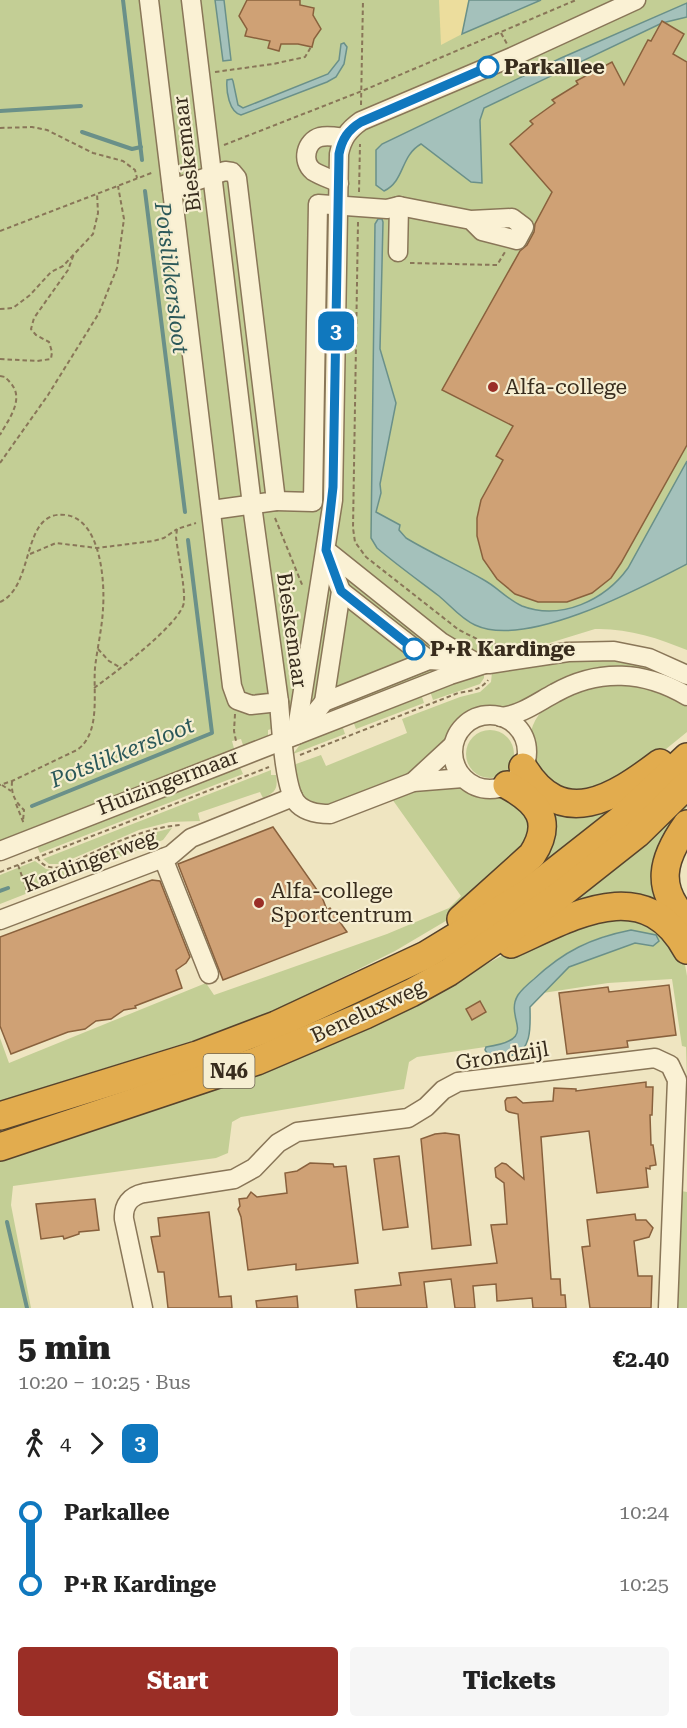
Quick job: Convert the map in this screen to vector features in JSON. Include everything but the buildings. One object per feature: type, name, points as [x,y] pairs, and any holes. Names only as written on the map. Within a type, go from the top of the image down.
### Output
[{"type":"highway","points":[[515,776],[557,800],[582,805],[607,798],[638,780],[687,742]]},
{"type":"highway","name":"Beneluxweg","points":[[0,1116],[197,1055],[276,1026],[426,955],[526,894],[620,820],[687,757]]},
{"type":"highway","name":"N46","points":[[353,991],[463,918],[532,855],[540,843],[543,826],[537,808],[515,776]]},
{"type":"highway","name":"Beneluxweg","points":[[0,1147],[257,1061],[365,1015],[449,972],[612,856],[687,785]]},
{"type":"highway","points":[[687,824],[667,856],[665,871],[670,899],[687,921]]},
{"type":"highway","name":"N46","points":[[449,972],[583,912],[608,906],[630,905],[651,913],[679,935],[687,950]]},
{"type":"street","name":"Bieskemaar","points":[[149,0],[232,686],[234,696],[239,702],[250,705],[279,702],[252,505],[191,0]]},
{"type":"street","points":[[463,778],[413,782],[330,814],[307,810],[296,802],[288,780],[286,760],[311,591],[326,550],[333,487],[339,154],[348,131],[361,122],[512,57],[636,0]]},
{"type":"street","points":[[339,183],[313,171],[307,163],[306,153],[310,143],[320,137],[344,138]]},
{"type":"street","points":[[172,189],[225,171],[232,172],[237,178],[275,502]]},
{"type":"street","points":[[212,510],[275,502],[313,502],[318,204],[387,209],[399,206],[471,220],[512,218],[524,227],[517,240],[512,239]]},
{"type":"street","points":[[398,252],[399,206]]},
{"type":"street","points":[[326,550],[441,642],[462,656],[485,664]]},
{"type":"street","points":[[324,702],[338,582],[326,550]]},
{"type":"street","points":[[311,591],[357,575]]},
{"type":"street","points":[[338,582],[436,661]]},
{"type":"street","points":[[432,682],[441,642]]},
{"type":"street","points":[[290,738],[324,702],[436,661],[485,664],[568,652],[614,651],[649,658],[687,675]]},
{"type":"street","name":"Huizingermaar","points":[[0,851],[432,682],[485,664]]},
{"type":"street","points":[[501,717],[509,716],[538,703],[572,684],[612,675],[649,679],[673,687],[687,696]]},
{"type":"street","points":[[279,702],[290,738]]},
{"type":"street","points":[[453,746],[454,763],[463,778],[483,789],[499,788],[515,776],[526,758],[525,730],[538,703]]},
{"type":"street","points":[[413,782],[453,746],[461,729],[475,718],[492,715],[501,717],[515,725],[524,738]]},
{"type":"street","name":"Kardingerweg","points":[[0,920],[171,855],[191,838],[293,797]]},
{"type":"street","points":[[163,858],[209,974]]},
{"type":"street","name":"Grondzijl","points":[[143,1308],[124,1219],[127,1204],[134,1196],[234,1179],[254,1168],[278,1143],[297,1132],[408,1118],[426,1107],[443,1090],[458,1082],[655,1058],[669,1065],[676,1080],[668,1308]]},
{"type":"path","points":[[363,0],[362,91],[576,0]]},
{"type":"path","points":[[200,74],[305,57],[311,47]]},
{"type":"path","points":[[361,122],[353,535],[361,552],[376,568],[444,621],[463,633],[490,644]]},
{"type":"path","points":[[0,128],[32,127],[47,130],[93,153],[123,161],[135,170],[137,178]]},
{"type":"path","points":[[0,463],[48,395],[99,313],[117,268],[124,219],[118,186]]},
{"type":"path","points":[[0,309],[13,308],[30,295],[51,272],[63,266],[93,234],[98,213],[97,194]]},
{"type":"path","points":[[398,252],[398,263],[497,265],[512,239]]},
{"type":"path","points":[[0,359],[37,361],[51,358],[49,342],[36,335],[31,329],[34,318],[68,270],[74,254]]},
{"type":"path","points":[[0,376],[5,377],[15,389],[16,395],[14,408],[0,435]]},
{"type":"path","points":[[275,502],[274,517],[311,591]]},
{"type":"path","points":[[30,554],[56,543],[97,548],[153,541],[164,538],[177,529],[206,521],[212,510]]},
{"type":"path","points":[[0,602],[16,585],[30,554],[37,528],[48,518],[60,515],[71,516],[83,524],[97,548],[103,599],[92,727],[89,738],[82,747],[1,785]]},
{"type":"path","points":[[94,688],[122,668],[174,620],[182,608],[177,529]]},
{"type":"path","points":[[98,650],[122,668]]},
{"type":"path","points":[[239,702],[234,719],[234,731],[242,756]]},
{"type":"path","name":"Huizingermaar","points":[[0,872],[352,735]]},
{"type":"path","points":[[12,781],[11,791],[19,813],[23,821],[24,810],[16,804]]},
{"type":"path","points":[[1,785],[11,791]]},
{"type":"path","points":[[37,857],[46,867],[63,867],[137,834],[168,826]]},
{"type":"path","points":[[18,864],[33,907]]},
{"type":"green space","points":[[0,0],[687,0],[687,650],[642,635],[619,630],[595,629],[268,730],[268,739],[244,748],[241,739],[232,741],[235,752],[0,843]]},
{"type":"green space","points":[[588,659],[627,662],[670,675],[669,678],[638,668],[609,667],[503,711],[486,712],[473,716],[462,723],[427,761],[406,776],[334,805],[309,802],[297,787],[293,770],[296,769],[296,764],[321,755],[326,766],[407,733],[402,719],[460,697],[480,692],[491,682],[492,672]]},
{"type":"green space","points":[[484,673],[480,684],[433,700],[430,691]]},
{"type":"green space","points":[[608,683],[649,689],[678,701],[687,707],[687,732],[650,762],[606,791],[562,795],[531,761],[530,735],[535,720],[551,703],[562,697]]},
{"type":"green space","points":[[421,694],[424,703],[356,729],[353,721]]},
{"type":"green space","points":[[342,725],[345,734],[293,754],[302,742]]},
{"type":"green space","points":[[485,730],[495,730],[507,737],[514,749],[514,759],[507,771],[495,778],[485,778],[470,767],[466,759],[466,749],[477,734]]},
{"type":"green space","points":[[239,765],[243,774],[40,853],[36,844]]},
{"type":"green space","points":[[271,770],[271,775],[276,775],[277,784],[271,794],[263,798],[260,792],[198,813],[200,821],[170,822],[139,830],[60,864],[49,864],[43,859]]},
{"type":"green space","points":[[651,778],[571,849],[482,910],[530,866],[541,805]]},
{"type":"green space","points":[[440,784],[458,784],[474,792],[488,794],[508,793],[526,803],[531,845],[471,906],[395,951],[297,1000],[253,1019],[195,1040],[0,1101],[0,1038],[9,1063],[206,983],[214,995],[387,934],[449,908],[461,896],[392,799]]},
{"type":"green space","points":[[687,803],[668,841],[660,911],[530,929]]},
{"type":"green space","points":[[172,828],[163,840],[0,904],[0,875],[35,861],[46,869],[58,871],[141,836]]},
{"type":"green space","points":[[638,911],[684,959],[687,976],[687,1083],[686,1047],[682,1046],[672,979],[608,983],[543,993],[569,967],[635,943],[641,943],[631,930],[603,937],[578,947],[555,961],[522,990],[514,1008],[516,1035],[506,1044],[417,1057],[409,1062],[404,1089],[241,1117],[232,1122],[228,1153],[216,1158],[13,1186],[11,1205],[31,1308],[0,1308],[0,1156],[386,1019],[527,942]]},
{"type":"green space","points":[[681,1191],[687,1192],[687,1308],[677,1308]]},
{"type":"sand","points":[[439,0],[469,0],[462,34],[441,45]]},
{"type":"water","points":[[215,0],[224,0],[231,60],[223,61]]},
{"type":"water","points":[[469,0],[541,0],[462,34]]},
{"type":"water","points":[[687,3],[687,17],[662,23],[484,108],[480,120],[482,183],[471,182],[421,144],[409,155],[391,187],[384,191],[376,185],[376,150],[382,144],[561,58]]},
{"type":"water","points":[[344,43],[347,47],[344,64],[336,77],[241,115],[231,106],[227,80],[232,79],[238,105],[243,108],[328,74],[339,60],[341,44]]},
{"type":"water","points":[[378,219],[382,219],[383,222],[380,349],[396,403],[376,512],[400,525],[399,530],[406,538],[484,580],[522,606],[552,611],[567,609],[581,605],[607,590],[628,568],[687,461],[687,564],[612,601],[582,613],[523,629],[497,630],[475,625],[465,619],[377,548],[371,538],[375,224]]},
{"type":"water","points":[[631,930],[656,935],[659,941],[653,946],[635,943],[569,967],[530,1007],[529,1035],[524,1048],[513,1055],[489,1056],[485,1050],[486,1047],[513,1039],[517,1033],[515,1004],[518,995],[545,969],[579,947],[603,937]]},
{"type":"waterway","points":[[123,0],[142,160]]},
{"type":"waterway","points":[[0,111],[81,106]]},
{"type":"waterway","points":[[82,132],[132,149],[141,147]]},
{"type":"waterway","name":"Potslikkersloot","points":[[145,191],[185,512]]},
{"type":"waterway","name":"Potslikkersloot","points":[[32,806],[212,733],[188,540]]},
{"type":"waterway","points":[[0,891],[8,888]]},
{"type":"waterway","points":[[7,1222],[27,1308]]},
{"type":"bus line","name":"3","points":[[414,649],[341,591],[326,550],[333,500],[339,154],[344,138],[354,126],[488,67]]},
{"type":"place","name":"Parkallee","points":[[488,67]]},
{"type":"place","name":"Alfa-college","points":[[493,387]]},
{"type":"place","name":"P+R Kardinge","points":[[414,649]]},
{"type":"place","name":"Alfa-college Sportcentrum","points":[[259,903]]}]
